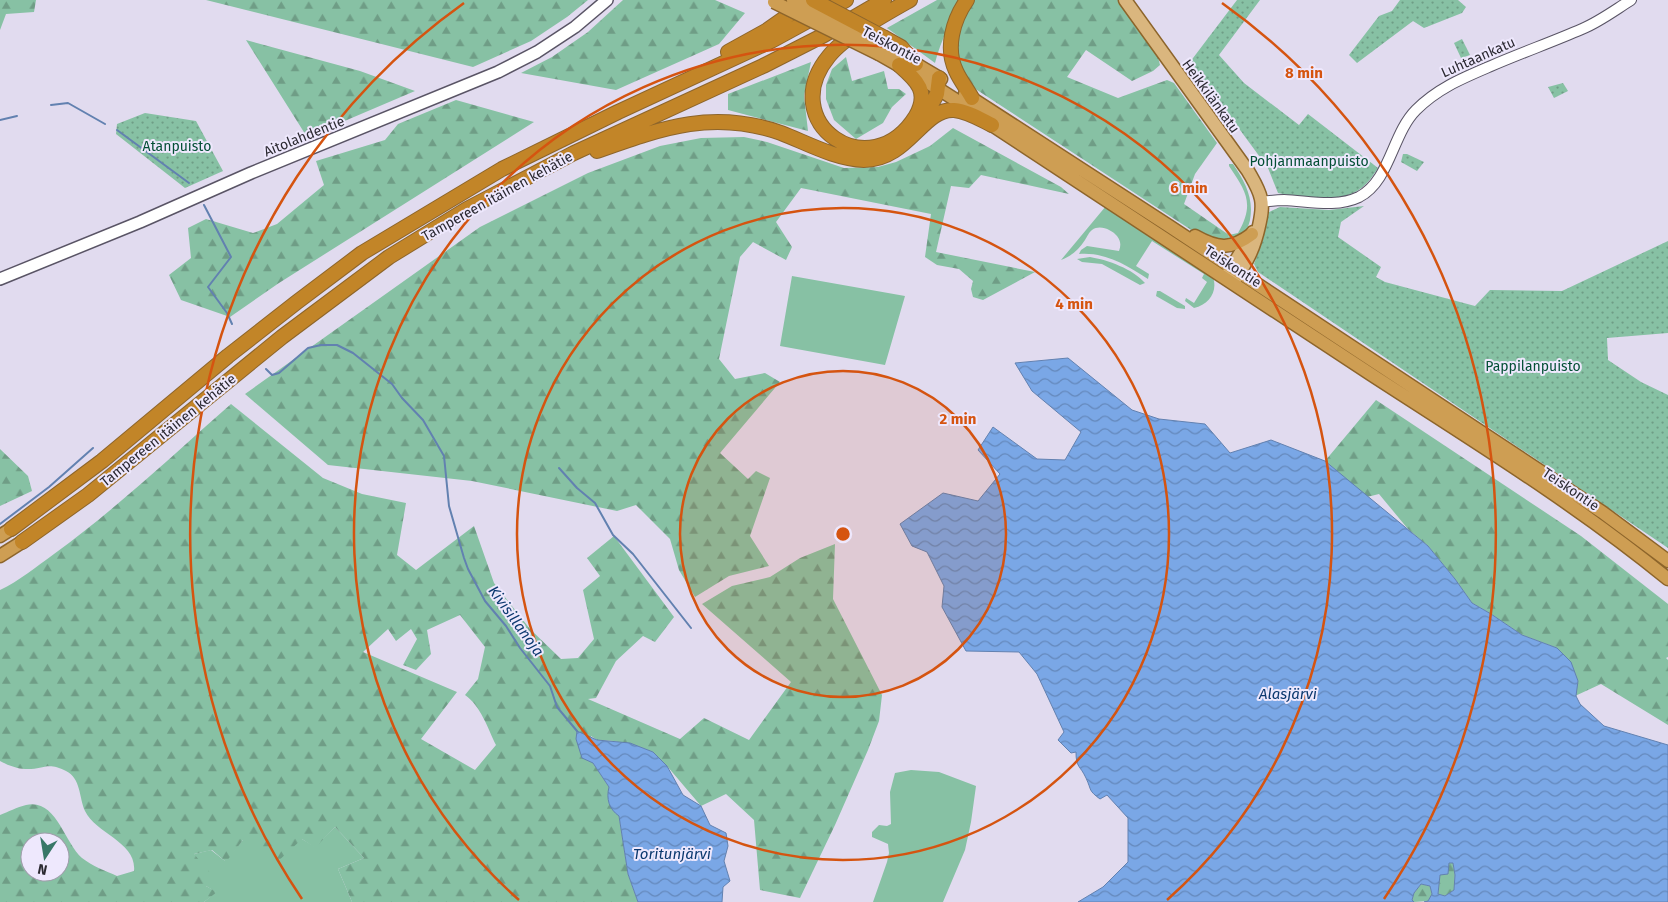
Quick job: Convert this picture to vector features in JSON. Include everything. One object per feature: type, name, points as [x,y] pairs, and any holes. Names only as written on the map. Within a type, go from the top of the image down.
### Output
[{"type":"highway","name":"Teiskontie","points":[[793,0],[882,45],[899,65],[972,98],[1169,226],[1232,276],[1624,543],[1668,579]]},
{"type":"highway","points":[[670,88],[790,16],[811,0],[882,45],[902,47],[916,64]]},
{"type":"highway","name":"Tampereen itäinen kehätie","points":[[6,533],[102,461],[228,356],[362,254],[502,169],[771,41],[846,0]]},
{"type":"highway","name":"Tampereen itäinen kehätie","points":[[0,556],[88,495],[282,337],[389,257],[467,209],[574,153],[763,66],[824,35],[884,0]]},
{"type":"highway","points":[[899,65],[915,79],[922,95],[920,107],[903,132],[886,144],[875,148],[864,148],[854,147],[841,142],[822,127],[813,107],[812,92],[822,65],[830,54],[865,27],[910,0]]},
{"type":"highway","points":[[967,0],[954,27],[951,52],[956,72],[972,98]]},
{"type":"highway","name":"Teiskontie","points":[[771,1],[882,45]]},
{"type":"highway","name":"Teiskontie","points":[[916,64],[992,125],[1602,512],[1668,562]]},
{"type":"highway","points":[[916,132],[939,83]]},
{"type":"highway","points":[[574,153],[595,152],[626,140],[691,123],[723,121],[769,129],[822,150],[864,160],[882,156],[896,150],[934,116],[946,111],[962,112],[992,125]]},
{"type":"highway","points":[[1169,226],[1182,228],[1206,242],[1221,247],[1233,246],[1252,234]]},
{"type":"main road","name":"Aitolahdentie","points":[[0,279],[498,72],[538,52],[575,28],[607,0]]},
{"type":"main road","name":"Heikkilänkatu","points":[[1125,0],[1248,171],[1258,189],[1262,208]]},
{"type":"main road","points":[[1232,276],[1262,208]]},
{"type":"main road","points":[[1232,276],[1250,256],[1255,245],[1262,208]]},
{"type":"street","name":"Luhtaankatu","points":[[1262,208],[1284,200],[1335,203],[1361,196],[1382,173],[1407,120],[1420,106],[1441,89],[1509,58],[1588,27],[1631,0]]},
{"type":"green space","points":[[0,0],[36,0],[34,12],[6,14],[0,30]]},
{"type":"green space","points":[[206,0],[588,0],[567,17],[531,41],[473,67]]},
{"type":"green space","points":[[623,0],[715,0],[745,13],[719,44],[616,90],[521,73],[552,57],[588,32]]},
{"type":"green space","points":[[937,0],[963,0],[947,30],[935,63],[887,28]]},
{"type":"green space","points":[[973,0],[1119,0],[1158,57],[1160,65],[1153,71],[1132,81],[1086,50],[1067,77],[1118,98],[1167,80],[1174,83],[1217,143],[1195,174],[1184,204],[1229,235],[1226,244],[1202,237],[977,90],[964,79],[956,63],[958,27]]},
{"type":"green space","name":"Pohjanmaanpuisto","points":[[1237,0],[1260,0],[1219,55],[1244,83],[1299,125],[1308,114],[1378,168],[1368,182],[1357,191],[1336,198],[1324,199],[1278,193],[1268,168],[1190,62]]},
{"type":"green space","points":[[1400,0],[1458,0],[1466,7],[1462,13],[1424,28],[1413,21],[1357,63],[1349,55],[1379,16],[1392,11]]},
{"type":"green space","points":[[1462,39],[1470,55],[1461,58],[1454,43]]},
{"type":"green space","points":[[246,40],[360,71],[415,91],[307,137]]},
{"type":"green space","points":[[846,57],[852,81],[884,71],[888,89],[899,89],[906,94],[892,107],[883,123],[856,139],[834,120],[826,99],[826,85],[832,69]]},
{"type":"green space","points":[[811,62],[804,96],[808,131],[728,110],[728,94]]},
{"type":"green space","points":[[1563,83],[1568,91],[1554,98],[1548,87]]},
{"type":"green space","points":[[456,100],[534,122],[279,283],[230,317],[181,300],[169,275],[191,258],[188,228],[206,219],[253,233],[277,224],[324,185],[316,161],[385,140],[398,124]]},
{"type":"green space","name":"Atanpuisto","points":[[145,113],[196,121],[223,171],[185,188],[116,134],[117,124]]},
{"type":"green space","points":[[953,128],[1061,187],[1069,194],[981,175],[969,188],[951,186],[936,252],[1035,272],[983,300],[973,297],[971,289],[973,281],[959,269],[937,265],[925,257],[931,214],[801,188],[776,222],[792,247],[786,260],[753,242],[740,257],[719,359],[735,379],[765,373],[780,382],[720,453],[748,479],[756,471],[770,478],[750,536],[769,566],[729,576],[695,597],[679,570],[670,539],[636,505],[617,511],[472,481],[328,465],[245,394],[480,227],[588,173],[660,146],[701,138],[744,137],[767,142],[844,168],[878,167],[896,162],[930,146]]},
{"type":"green space","points":[[1403,154],[1424,162],[1417,171],[1401,162]]},
{"type":"green space","points":[[1229,164],[1233,164],[1248,190],[1251,212],[1247,229],[1244,233],[1226,244],[1229,235],[1238,233],[1246,214],[1247,206],[1244,191]]},
{"type":"green space","points":[[1106,206],[1213,277],[1214,288],[1211,297],[1204,304],[1194,308],[1185,301],[1186,298],[1194,303],[1207,282],[1202,278],[1204,274],[1152,241],[1136,266],[1149,274],[1148,279],[1124,264],[1107,257],[1079,254],[1087,246],[1119,251],[1120,244],[1117,236],[1109,230],[1102,228],[1092,230],[1078,249],[1061,260]]},
{"type":"green space","name":"Pappilanpuisto","points":[[1364,206],[1341,222],[1338,237],[1381,267],[1376,277],[1385,282],[1475,306],[1490,290],[1562,291],[1668,241],[1668,333],[1607,338],[1608,360],[1641,382],[1668,395],[1668,548],[1258,272],[1254,264],[1263,239],[1269,212],[1280,207],[1329,210]]},
{"type":"green space","points":[[1090,257],[1120,266],[1134,273],[1145,283],[1140,285],[1102,264],[1082,262],[1077,259]]},
{"type":"green space","points":[[792,276],[905,296],[885,365],[780,346]]},
{"type":"green space","points":[[1157,291],[1185,306],[1185,309],[1177,308],[1156,296]]},
{"type":"green space","points":[[1376,400],[1581,536],[1668,604],[1668,657],[1666,658],[1668,660],[1668,725],[1601,684],[1575,696],[1578,681],[1557,648],[1522,635],[1472,603],[1428,546],[1408,529],[1379,494],[1367,497],[1325,461]]},
{"type":"green space","points":[[231,404],[323,478],[362,494],[406,503],[397,555],[416,570],[474,526],[494,583],[530,629],[561,659],[578,658],[594,639],[583,590],[600,576],[587,558],[614,536],[674,617],[655,642],[643,636],[616,661],[596,698],[588,699],[680,739],[704,718],[749,740],[791,682],[702,604],[732,586],[770,577],[800,558],[835,544],[833,599],[882,695],[879,721],[868,750],[800,898],[760,890],[754,820],[726,794],[701,806],[653,752],[614,741],[597,740],[591,736],[593,763],[609,787],[619,816],[628,874],[638,902],[352,902],[338,869],[364,858],[335,827],[315,848],[302,839],[275,864],[243,840],[226,862],[212,850],[194,854],[212,875],[206,886],[217,892],[204,902],[0,902],[0,815],[26,805],[36,805],[45,808],[52,814],[64,832],[20,832],[20,882],[70,882],[70,842],[82,858],[99,868],[117,876],[134,871],[133,861],[123,845],[90,819],[83,806],[77,783],[71,774],[60,768],[49,766],[22,769],[0,761],[0,590],[27,574],[77,537]],"holes":[[[460,615],[485,647],[478,679],[465,695],[480,711],[496,745],[475,770],[421,739],[457,692],[363,652],[388,629],[396,641],[411,629],[417,639],[403,665],[416,670],[431,654],[427,630]]]},
{"type":"green space","points":[[0,449],[28,476],[32,491],[0,506]]},
{"type":"green space","points":[[911,770],[939,772],[976,786],[965,850],[943,902],[873,902],[889,853],[888,844],[872,837],[872,832],[879,825],[887,826],[891,824],[890,792],[895,773]]},
{"type":"green space","points":[[335,827],[364,858],[338,869],[352,902],[204,902],[216,892],[206,886],[194,854],[211,850],[225,861],[243,840],[302,839],[315,847]]},
{"type":"green space","points":[[1449,862],[1453,863],[1455,875],[1454,890],[1445,896],[1438,894],[1440,875]]},
{"type":"green space","points":[[1421,884],[1430,886],[1432,894],[1428,901],[1414,902],[1412,900],[1414,893]]},
{"type":"water","name":"Alasjärvi","points":[[1068,358],[1132,410],[1159,419],[1205,424],[1230,453],[1271,440],[1325,461],[1428,546],[1472,603],[1522,635],[1557,648],[1571,662],[1578,681],[1576,696],[1580,704],[1604,726],[1668,745],[1668,902],[1424,902],[1428,901],[1432,894],[1430,886],[1421,884],[1414,893],[1412,900],[1414,902],[1078,902],[1103,887],[1128,862],[1128,818],[1107,795],[1100,799],[1092,792],[1078,764],[1076,752],[1071,753],[1058,740],[1064,732],[1037,674],[1019,652],[966,651],[942,607],[944,586],[927,552],[912,546],[900,524],[943,493],[978,501],[1000,474],[978,450],[993,427],[1037,459],[1065,460],[1081,432],[1032,391],[1015,363]],"holes":[[[1449,863],[1453,863],[1455,875],[1454,890],[1445,896],[1438,894],[1440,875],[1448,874]]]},
{"type":"water","name":"Toritunjärvi","points":[[577,731],[597,740],[630,743],[653,752],[667,766],[683,795],[701,806],[710,825],[726,833],[728,846],[724,861],[730,881],[723,887],[722,902],[638,902],[628,874],[619,816],[609,803],[609,787],[593,763],[582,758],[576,739]]},
{"type":"waterway","points":[[51,105],[68,103],[105,124]]},
{"type":"waterway","points":[[0,120],[17,116]]},
{"type":"waterway","points":[[117,130],[189,183]]},
{"type":"waterway","name":"Kivisillanoja","points":[[204,205],[231,257],[208,287],[227,313],[232,324]]},
{"type":"waterway","name":"Kivisillanoja","points":[[266,369],[272,375],[279,373],[308,348],[321,345],[337,345],[353,353],[392,384],[402,398],[423,420],[444,456],[449,506],[468,569],[485,601],[550,686],[557,707],[577,731]]},
{"type":"waterway","points":[[0,524],[49,487],[93,448]]},
{"type":"waterway","points":[[559,468],[577,488],[595,503],[613,535],[633,554],[691,628]]}]
